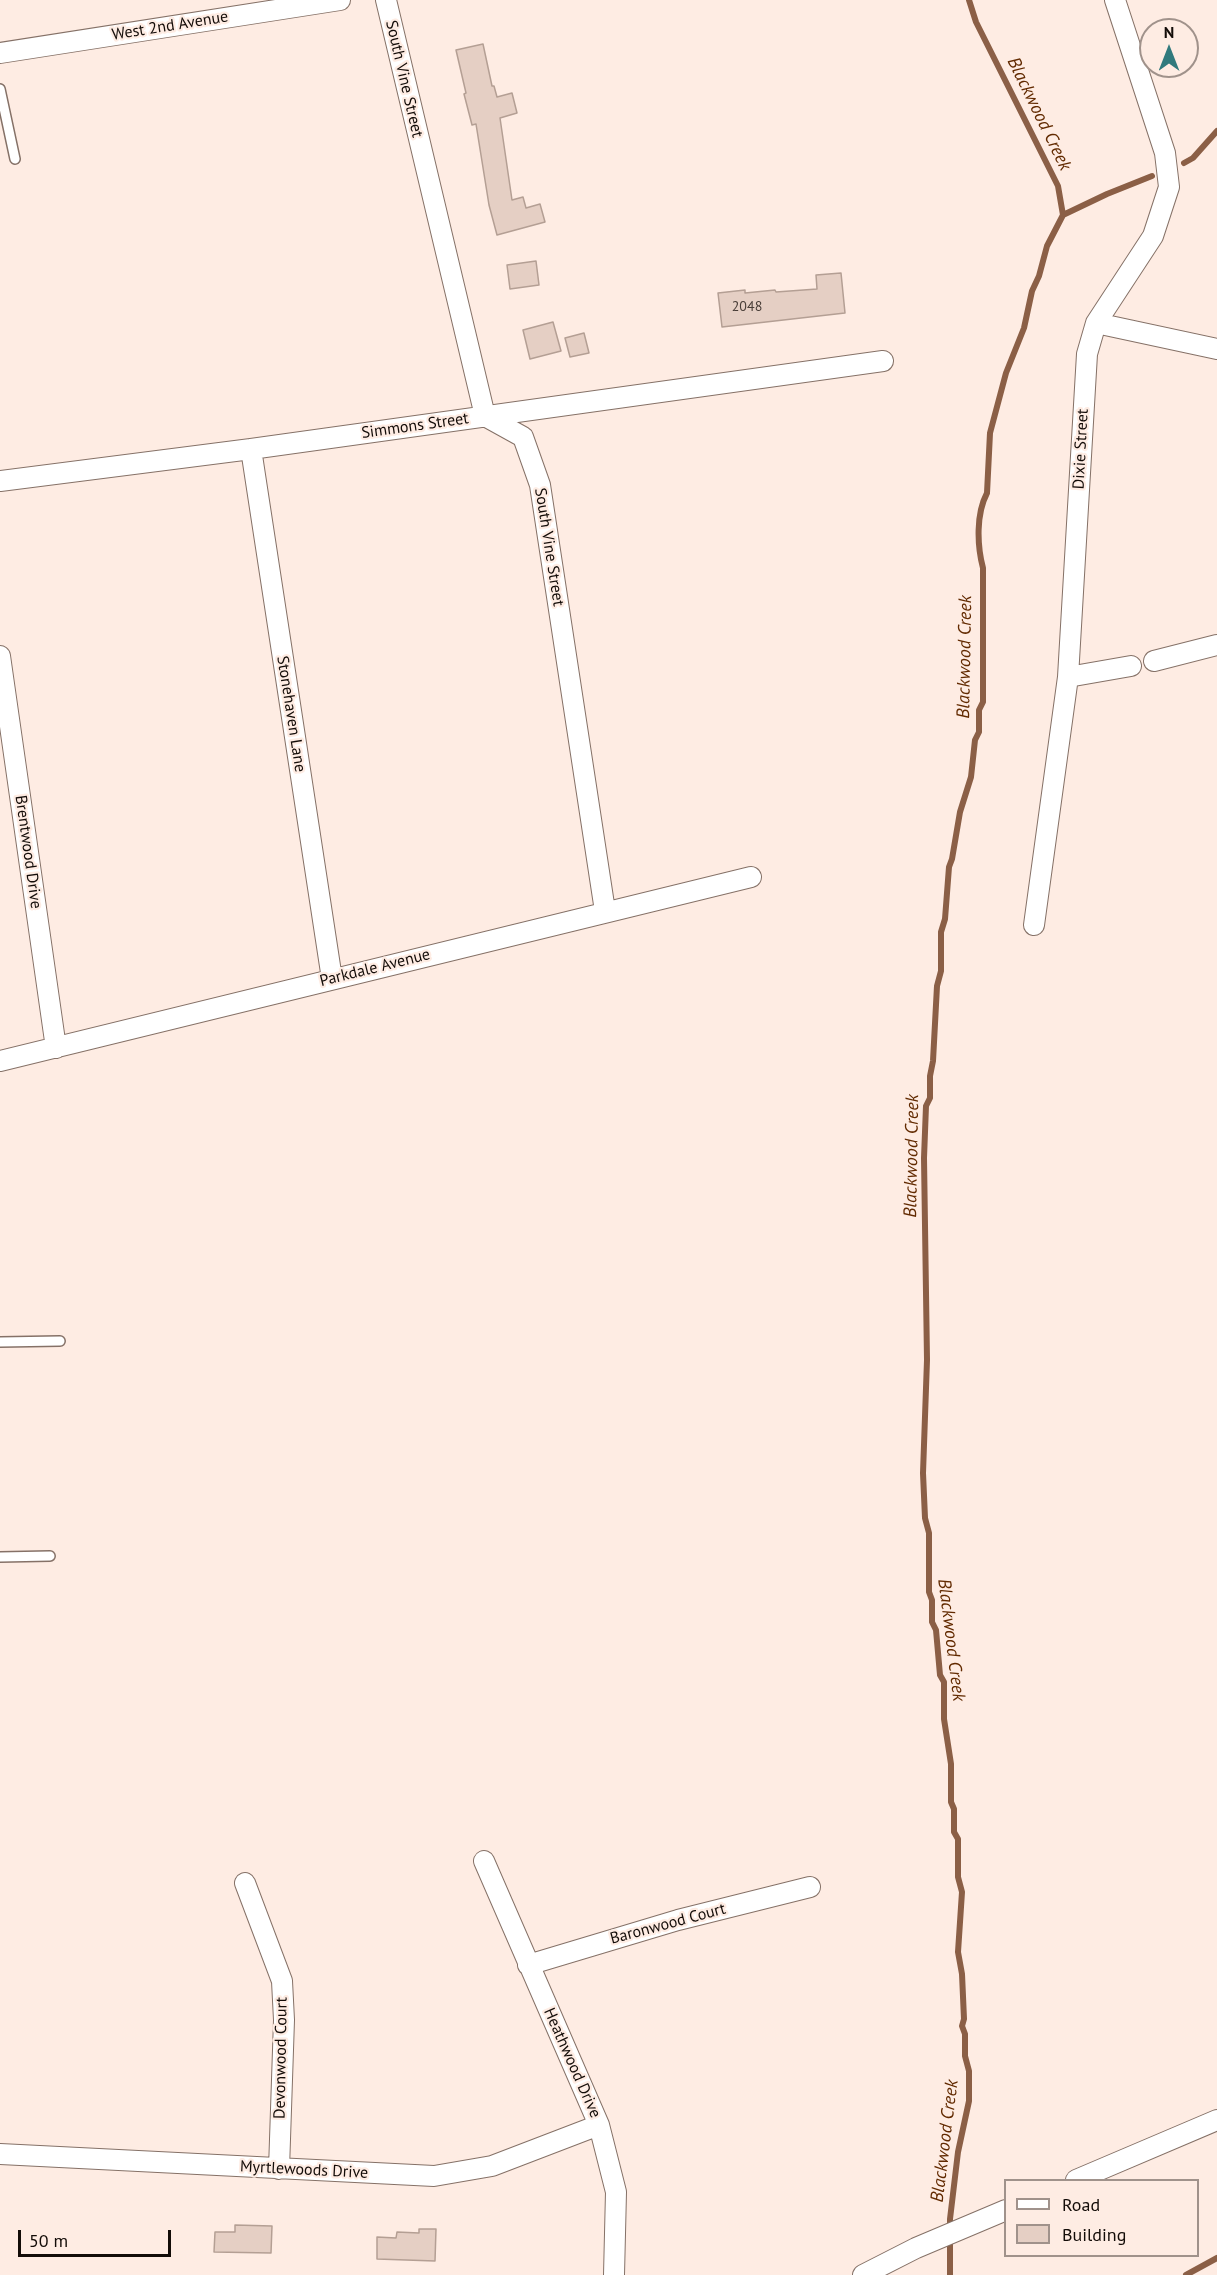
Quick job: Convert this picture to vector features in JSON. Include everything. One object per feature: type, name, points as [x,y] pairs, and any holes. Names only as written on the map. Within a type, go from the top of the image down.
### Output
[{"type":"street","name":"West 2nd Avenue","points":[[0,53],[340,0]]},
{"type":"street","name":"South Vine Street","points":[[386,0],[485,417],[523,437],[540,485],[605,911]]},
{"type":"street","name":"Dixie Street","points":[[1034,925],[1068,677],[1087,354],[1096,322],[1153,236],[1169,187],[1165,153],[1115,0]]},
{"type":"street","points":[[1096,322],[1217,349]]},
{"type":"street","name":"Simmons Street","points":[[0,482],[883,361]]},
{"type":"street","name":"Stonehaven Lane","points":[[251,449],[332,979]]},
{"type":"street","points":[[1154,661],[1217,645]]},
{"type":"street","name":"Brentwood Drive","points":[[0,656],[56,1048]]},
{"type":"street","points":[[1068,677],[1131,666]]},
{"type":"street","name":"Parkdale Avenue","points":[[0,1061],[751,877]]},
{"type":"street","name":"Heathwood Drive","points":[[484,1862],[599,2125],[616,2192],[615,2275]]},
{"type":"street","name":"Devonwood Court","points":[[245,1882],[282,1981],[284,2020],[279,2169]]},
{"type":"street","name":"Baronwood Court","points":[[528,1965],[678,1920],[810,1887]]},
{"type":"street","points":[[1081,2179],[1217,2120]]},
{"type":"street","name":"Myrtlewoods Drive","points":[[0,2154],[434,2176],[492,2166],[599,2125]]},
{"type":"street","points":[[863,2275],[916,2248],[1000,2213]]},
{"type":"lane","points":[[0,89],[15,159]]},
{"type":"lane","points":[[0,1342],[60,1341]]},
{"type":"lane","points":[[0,1557],[50,1556]]},
{"type":"building","points":[[483,44],[492,86],[494,86],[497,97],[512,93],[517,113],[500,118],[512,200],[523,197],[526,208],[540,204],[545,222],[497,235],[489,205],[476,124],[472,125],[456,50]]},
{"type":"building","points":[[536,261],[539,285],[510,289],[507,265]]},
{"type":"building","points":[[841,273],[845,313],[722,327],[718,293],[745,290],[745,293],[817,289],[816,275]]},
{"type":"building","points":[[553,322],[561,351],[530,359],[523,330]]},
{"type":"building","points":[[584,333],[589,353],[570,357],[565,338]]},
{"type":"building","points":[[235,2225],[272,2226],[271,2253],[214,2252],[215,2232],[235,2232]]},
{"type":"building","points":[[419,2229],[436,2229],[435,2261],[377,2259],[377,2237],[396,2238],[397,2232],[419,2233]]},
{"type":"waterway","name":"Blackwood Creek","points":[[950,2275],[950,2219],[958,2152],[969,2101],[969,2071],[962,2026],[964,2019],[962,1974],[958,1952],[962,1892],[958,1877],[958,1839],[954,1832],[954,1809],[951,1802],[951,1764],[944,1719],[944,1682],[940,1675],[936,1630],[932,1622],[932,1600],[929,1592],[929,1533],[925,1518],[923,1473],[927,1360],[924,1158],[926,1106],[930,1098],[937,986],[941,971],[941,932],[945,919],[949,867],[960,812],[971,777],[975,740],[979,732],[979,710],[983,702],[983,568],[979,520],[987,493],[990,433],[1006,373],[1024,328],[1032,291],[1039,276],[1047,246],[1063,215],[1058,186],[976,22],[969,0]]},
{"type":"waterway","points":[[1184,163],[1193,158],[1217,131]]},
{"type":"waterway","points":[[1063,215],[1152,176]]},
{"type":"waterway","points":[[1186,2275],[1217,2258]]}]
